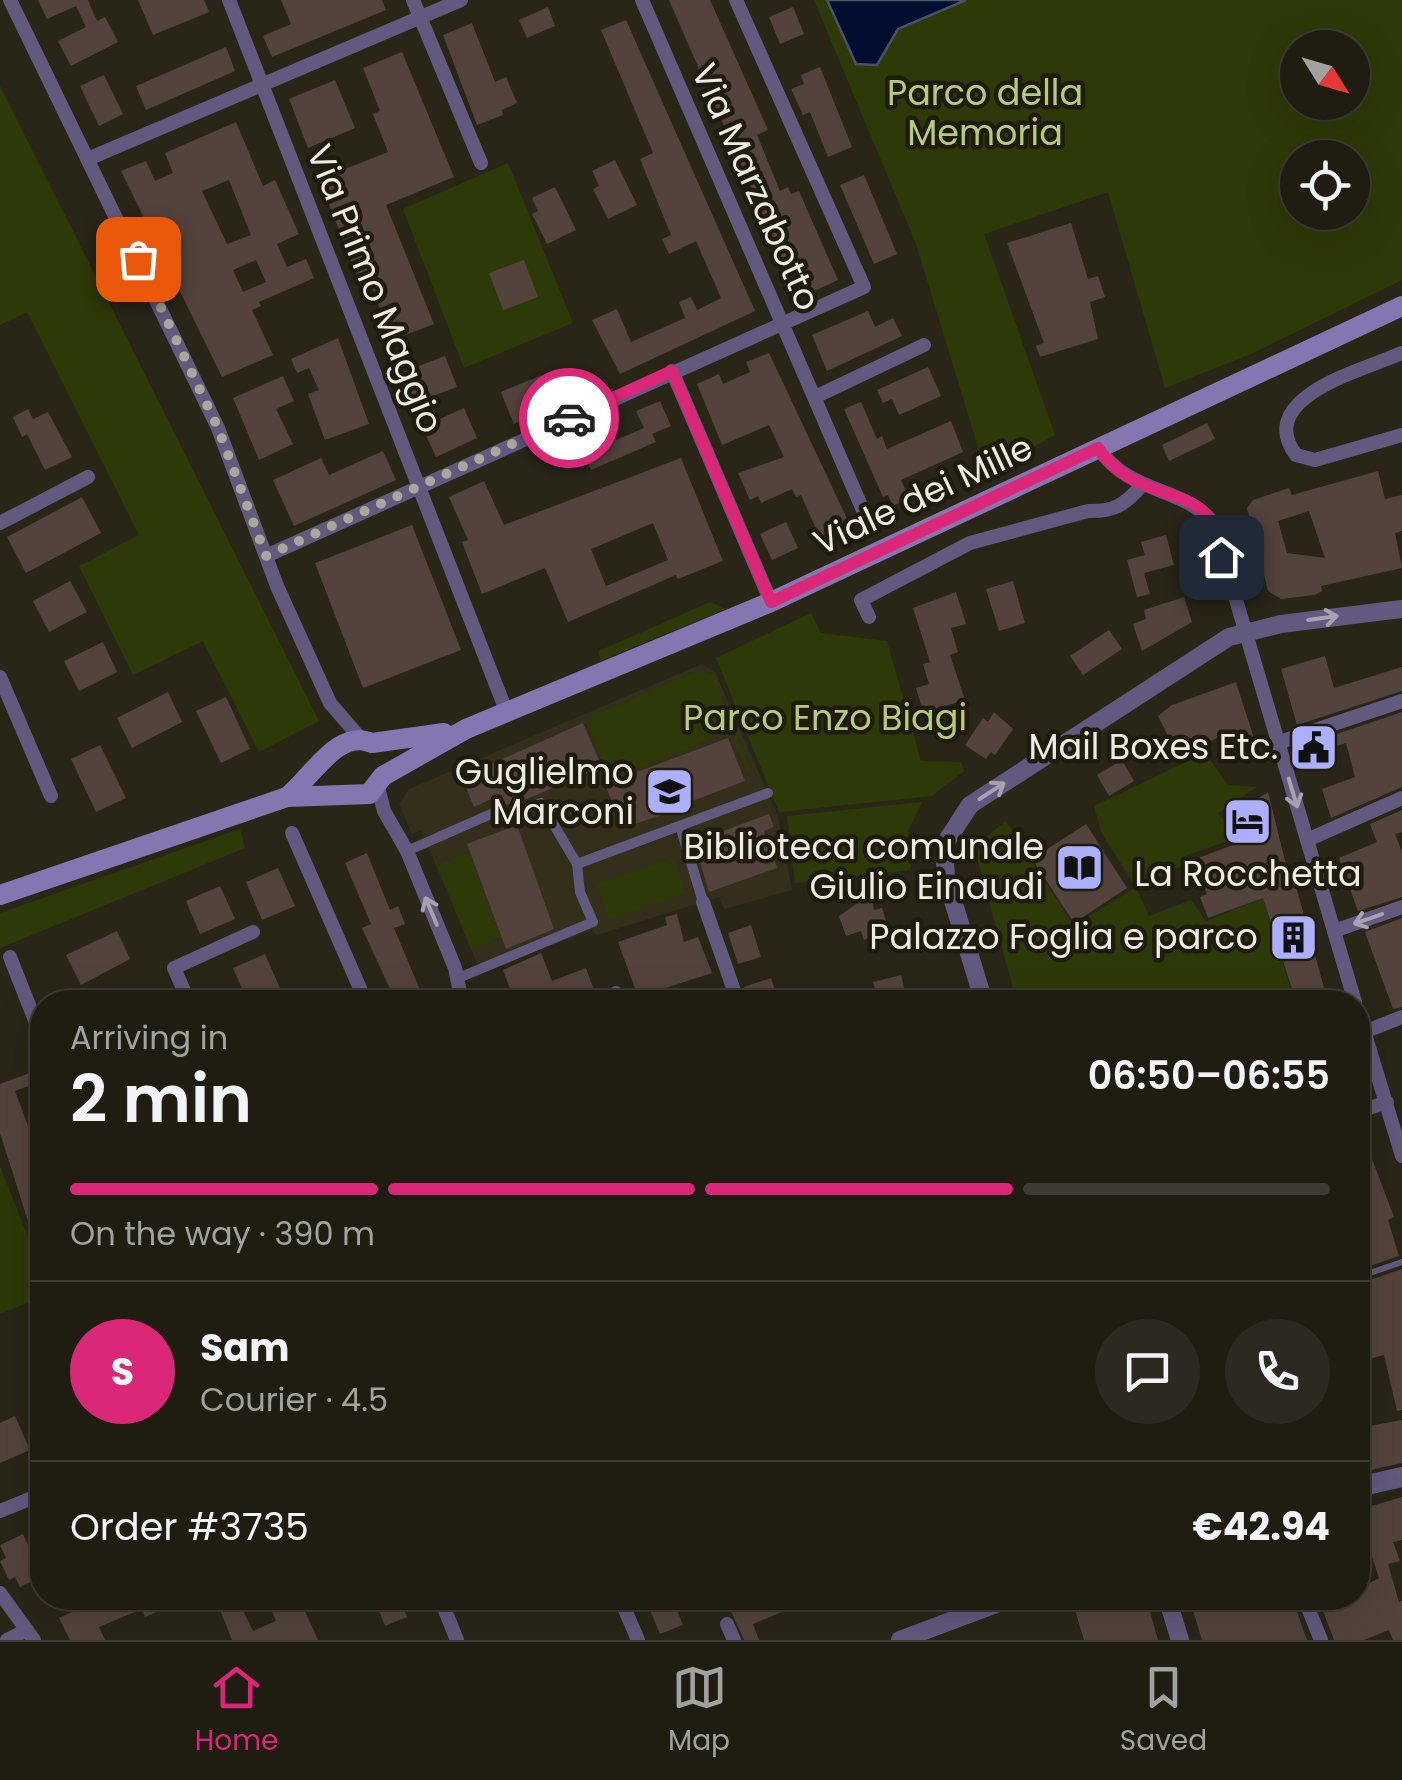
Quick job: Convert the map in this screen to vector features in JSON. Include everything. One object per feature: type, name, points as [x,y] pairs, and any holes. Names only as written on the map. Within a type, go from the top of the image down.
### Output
[{"type":"main road","name":"Viale dei Mille","points":[[0,895],[287,797],[360,797],[466,729],[771,602],[1402,306]]},
{"type":"main road","name":"Viale dei Mille","points":[[287,797],[331,754],[366,741],[466,729]]},
{"type":"main road","points":[[366,741],[383,758],[380,781]]},
{"type":"main road","points":[[331,754],[328,781],[343,795]]},
{"type":"street","points":[[10,0],[218,428],[266,556],[330,703],[366,741]]},
{"type":"street","name":"Via Primo Maggio","points":[[229,0],[507,712]]},
{"type":"street","points":[[412,0],[480,163]]},
{"type":"street","points":[[90,158],[261,82],[462,0]]},
{"type":"street","name":"Via Marzabotto","points":[[642,0],[869,524]]},
{"type":"street","points":[[266,556],[864,287],[736,0]]},
{"type":"street","points":[[816,398],[924,345]]},
{"type":"street","points":[[1402,353],[1310,393],[1290,410],[1285,432],[1296,456],[1315,460],[1402,436]]},
{"type":"street","points":[[672,371],[771,602]]},
{"type":"street","points":[[1098,448],[1119,474],[1141,486],[1197,505],[1213,522],[1351,990]]},
{"type":"street","points":[[0,522],[88,477]]},
{"type":"street","points":[[869,617],[861,600],[970,544],[1126,504],[1141,486]]},
{"type":"street","points":[[980,990],[946,878],[944,845],[955,822],[984,796],[1229,637],[1402,609]]},
{"type":"street","points":[[0,677],[51,796]]},
{"type":"street","points":[[1277,743],[1402,701]]},
{"type":"street","points":[[330,703],[331,754]]},
{"type":"street","points":[[380,781],[384,812],[406,852],[459,990]]},
{"type":"street","points":[[577,864],[768,793]]},
{"type":"street","points":[[1307,840],[1402,798]]},
{"type":"street","points":[[406,852],[492,814],[518,813],[541,803],[577,864],[580,892],[593,922],[456,979]]},
{"type":"street","points":[[680,826],[734,990]]},
{"type":"street","points":[[292,832],[361,990]]},
{"type":"street","points":[[1334,931],[1402,907]]},
{"type":"street","points":[[183,990],[174,968],[254,932]]},
{"type":"street","points":[[10,957],[30,1008]]},
{"type":"street","points":[[1370,1016],[1402,1017]]},
{"type":"street","points":[[1370,1051],[1402,1156]]},
{"type":"street","points":[[1370,1108],[1386,1102]]},
{"type":"street","points":[[1370,1479],[1402,1472]]},
{"type":"street","points":[[1370,1489],[1402,1482]]},
{"type":"street","points":[[0,1511],[30,1499]]},
{"type":"street","points":[[0,1592],[30,1635],[7,1640]]},
{"type":"street","points":[[445,1610],[457,1640]]},
{"type":"street","points":[[625,1610],[638,1640]]},
{"type":"street","points":[[900,1640],[980,1610]]},
{"type":"street","points":[[1171,1610],[1180,1640]]},
{"type":"street","points":[[1309,1610],[1320,1640]]},
{"type":"street","points":[[727,1624],[734,1640]]},
{"type":"lane","points":[[1370,1273],[1402,1262]]},
{"type":"shaded area","points":[[702,664],[715,672],[778,817],[792,890],[724,909],[719,897],[597,935],[592,930],[484,971],[479,968],[421,830],[412,834],[399,804],[409,789]]},
{"type":"green space","name":"Parco della Memoria","points":[[814,0],[1402,0],[1402,280],[1251,354],[1165,388],[1108,192],[984,234],[1055,435],[986,473],[916,244]]},
{"type":"green space","points":[[0,86],[319,721],[259,752],[203,641],[133,675],[79,566],[139,535],[27,312],[0,325]]},
{"type":"green space","points":[[508,163],[573,323],[464,368],[403,209]]},
{"type":"green space","points":[[710,602],[726,609],[600,661],[599,651]]},
{"type":"green space","name":"Parco Enzo Biagi","points":[[811,613],[821,633],[887,641],[921,761],[961,762],[964,771],[932,796],[779,812],[716,658]]},
{"type":"green space","points":[[699,670],[713,675],[751,771],[747,773],[730,731],[603,783],[599,773],[607,769],[587,719]]},
{"type":"green space","points":[[1205,753],[1228,785],[1257,787],[1218,813],[1229,828],[1236,824],[1243,836],[1187,855],[1189,863],[1135,886],[1101,832],[1094,806]]},
{"type":"green space","points":[[922,802],[908,831],[911,870],[795,883],[787,816]]},
{"type":"green space","points":[[1006,821],[1074,926],[1136,887],[1149,916],[1191,900],[1206,921],[1263,898],[1291,990],[1014,990],[976,855],[987,836]]},
{"type":"green space","points":[[240,829],[245,848],[0,948],[0,913]]},
{"type":"green space","points":[[468,853],[501,937],[471,949],[438,865]]},
{"type":"green space","points":[[674,858],[685,893],[609,919],[597,884]]},
{"type":"green space","points":[[0,1166],[30,1242],[30,1302],[0,1314]]},
{"type":"water","points":[[827,0],[966,0],[898,29],[877,65],[856,64]]},
{"type":"building","points":[[38,0],[88,0],[97,21],[105,17],[118,42],[71,66],[58,41],[86,27],[76,6],[47,19]]},
{"type":"building","points":[[138,0],[204,0],[209,12],[153,35]]},
{"type":"building","points":[[281,0],[382,0],[386,10],[272,57],[263,36],[291,24]]},
{"type":"building","points":[[669,0],[710,0],[768,130],[757,135],[780,191],[788,187],[791,194],[799,191],[838,280],[799,298]]},
{"type":"building","points":[[548,7],[555,26],[527,38],[519,20]]},
{"type":"building","points":[[793,7],[804,34],[780,44],[769,17]]},
{"type":"building","points":[[626,20],[755,311],[620,374],[592,320],[617,309],[631,342],[685,318],[679,302],[691,297],[697,310],[721,298],[696,241],[669,254],[662,239],[671,235],[640,159],[653,153],[601,30]]},
{"type":"building","points":[[472,23],[495,82],[506,77],[517,103],[502,110],[503,115],[477,125],[443,35]]},
{"type":"building","points":[[226,47],[235,71],[146,110],[136,86]]},
{"type":"building","points":[[402,52],[454,177],[386,205],[434,324],[392,340],[367,274],[358,278],[319,179],[388,152],[373,114],[380,111],[363,68]]},
{"type":"building","points":[[820,67],[852,147],[828,157],[810,112],[803,115],[791,89],[804,84],[801,75]]},
{"type":"building","points":[[104,75],[123,114],[99,126],[80,86]]},
{"type":"building","points":[[335,80],[355,128],[308,148],[289,99]]},
{"type":"building","points":[[236,122],[263,186],[275,180],[299,234],[277,244],[287,267],[306,259],[314,278],[259,302],[261,306],[252,310],[273,355],[222,377],[121,171],[146,161],[155,181],[173,173],[165,153]],"holes":[[[229,180],[251,235],[227,244],[202,191]],[[256,260],[266,282],[243,292],[233,270]]]},
{"type":"building","points":[[615,160],[637,205],[608,219],[593,189],[599,186],[592,171]]},
{"type":"building","points":[[864,175],[897,254],[874,264],[840,185]]},
{"type":"building","points":[[555,187],[576,230],[547,244],[532,214],[538,211],[532,198]]},
{"type":"building","points":[[1071,223],[1088,279],[1098,276],[1105,297],[1090,302],[1098,339],[1040,357],[1036,346],[1044,343],[1007,243]]},
{"type":"building","points":[[524,260],[538,297],[503,310],[489,273]]},
{"type":"building","points":[[868,311],[875,327],[893,318],[902,336],[827,371],[812,335]]},
{"type":"building","points":[[338,338],[369,424],[325,440],[308,394],[319,390],[309,368],[297,373],[291,359]]},
{"type":"building","points":[[769,353],[850,525],[820,538],[801,495],[796,497],[792,489],[761,503],[758,496],[750,500],[738,473],[784,457],[769,425],[722,445],[697,384],[719,374],[723,384],[750,372],[746,362]]},
{"type":"building","points":[[445,356],[457,387],[414,403],[403,372]]},
{"type":"building","points":[[928,367],[941,396],[899,415],[892,399],[883,403],[877,390]]},
{"type":"building","points":[[542,375],[554,405],[514,424],[501,392]]},
{"type":"building","points":[[283,376],[294,401],[276,409],[293,444],[259,460],[233,398]]},
{"type":"building","points":[[660,401],[671,426],[652,434],[656,442],[591,470],[580,441],[611,428],[616,440],[644,428],[636,411]]},
{"type":"building","points":[[861,402],[877,439],[882,436],[887,449],[951,421],[963,452],[901,480],[909,498],[893,506],[888,495],[883,497],[844,409]]},
{"type":"building","points":[[464,408],[477,438],[436,457],[422,427]]},
{"type":"building","points":[[28,409],[33,419],[48,412],[72,457],[45,470],[27,434],[22,437],[13,417]]},
{"type":"building","points":[[1207,423],[1215,439],[1169,461],[1162,445]]},
{"type":"building","points":[[383,451],[396,480],[294,526],[273,480],[321,458],[329,475]]},
{"type":"building","points":[[681,458],[723,561],[678,579],[676,575],[568,622],[545,568],[482,594],[462,542],[468,540],[449,497],[484,481],[504,525]],"holes":[[[653,523],[668,560],[606,586],[591,549]]]},
{"type":"building","points":[[1378,471],[1385,499],[1402,495],[1402,531],[1395,533],[1402,568],[1321,586],[1322,591],[1315,595],[1281,599],[1268,591],[1247,508],[1253,500],[1289,488],[1292,495]],"holes":[[[1309,511],[1325,558],[1287,553],[1278,521]]]},
{"type":"building","points":[[82,497],[101,533],[26,573],[7,537]]},
{"type":"building","points":[[786,522],[798,548],[772,560],[760,534]]},
{"type":"building","points":[[412,525],[461,650],[363,688],[315,563]]},
{"type":"building","points":[[1166,535],[1174,565],[1144,573],[1150,594],[1137,597],[1127,560],[1145,555],[1141,542]]},
{"type":"building","points":[[70,581],[87,612],[49,632],[33,601]]},
{"type":"building","points":[[1013,581],[1025,623],[999,631],[986,589]]},
{"type":"building","points":[[956,592],[966,624],[951,628],[958,652],[950,655],[965,700],[942,707],[944,714],[926,720],[916,688],[929,684],[923,664],[930,662],[913,608]]},
{"type":"building","points":[[1184,597],[1192,622],[1142,651],[1133,624],[1146,619],[1144,610]]},
{"type":"building","points":[[1109,630],[1122,649],[1083,675],[1070,656]]},
{"type":"building","points":[[103,642],[117,672],[79,691],[64,661]]},
{"type":"building","points":[[1325,656],[1334,688],[1402,667],[1402,691],[1297,725],[1281,669]]},
{"type":"building","points":[[1236,682],[1257,748],[1232,756],[1225,734],[1183,755],[1177,744],[1173,746],[1158,716],[1172,705]]},
{"type":"building","points":[[168,692],[182,722],[132,748],[117,718]]},
{"type":"building","points":[[226,697],[250,749],[221,763],[196,711]]},
{"type":"building","points":[[994,712],[1013,729],[995,755],[991,752],[986,759],[965,745],[983,718],[988,722]]},
{"type":"building","points":[[1402,712],[1402,787],[1331,818],[1322,789],[1355,777],[1346,743],[1310,755],[1307,744]]},
{"type":"building","points":[[583,723],[602,767],[515,804],[502,805],[498,796],[474,807],[462,777]]},
{"type":"building","points":[[728,738],[745,781],[692,801],[693,805],[622,828],[605,784]]},
{"type":"building","points":[[100,745],[126,798],[96,812],[71,759]]},
{"type":"building","points":[[1122,760],[1134,781],[1109,796],[1097,775]]},
{"type":"building","points":[[1268,792],[1291,885],[1295,883],[1325,990],[1292,990],[1263,898],[1208,918],[1200,897],[1207,894],[1193,860],[1246,840],[1233,814]]},
{"type":"building","points":[[1402,810],[1402,832],[1395,834],[1402,852],[1402,897],[1358,911],[1339,858],[1377,842],[1370,824]]},
{"type":"building","points":[[769,814],[774,827],[764,831],[777,868],[709,892],[694,842]]},
{"type":"building","points":[[1086,824],[1127,888],[1074,923],[1032,859]]},
{"type":"building","points":[[517,825],[554,929],[506,949],[467,844]]},
{"type":"building","points":[[367,853],[390,910],[398,906],[405,924],[394,928],[420,990],[390,990],[362,928],[371,924],[345,863]]},
{"type":"building","points":[[278,868],[295,906],[262,920],[246,882]]},
{"type":"building","points":[[220,886],[235,919],[200,934],[186,901]]},
{"type":"building","points":[[863,899],[873,903],[874,910],[882,908],[888,928],[864,940],[861,931],[846,936],[839,916]]},
{"type":"building","points":[[677,914],[684,942],[698,937],[712,973],[659,990],[636,990],[618,942],[667,925],[665,917]]},
{"type":"building","points":[[1402,918],[1402,1007],[1393,1009],[1365,932]]},
{"type":"building","points":[[751,925],[761,957],[738,964],[728,933]]},
{"type":"building","points":[[117,931],[130,959],[81,985],[66,955]]},
{"type":"building","points":[[541,953],[552,981],[586,968],[594,990],[510,990],[503,970]]},
{"type":"building","points":[[265,954],[281,990],[243,990],[233,968]]},
{"type":"building","points":[[901,975],[905,990],[875,990],[873,982]]},
{"type":"building","points":[[771,978],[775,990],[745,990],[744,987]]},
{"type":"building","points":[[30,1073],[30,1085],[15,1091],[30,1132],[30,1228],[0,1133],[0,1084]]},
{"type":"building","points":[[1370,1154],[1394,1217],[1388,1220],[1399,1256],[1370,1266]]},
{"type":"building","points":[[1402,1269],[1402,1410],[1397,1411],[1384,1355],[1370,1359],[1370,1280]]},
{"type":"building","points":[[15,1416],[30,1450],[0,1463],[0,1423]]},
{"type":"building","points":[[1402,1420],[1402,1463],[1370,1470],[1370,1426]]},
{"type":"building","points":[[1402,1497],[1402,1540],[1393,1542],[1400,1561],[1388,1564],[1399,1602],[1402,1601],[1402,1640],[1393,1640],[1389,1630],[1364,1640],[1334,1640],[1323,1610],[1370,1610],[1370,1583],[1379,1578],[1370,1558],[1370,1506]]},
{"type":"building","points":[[23,1534],[30,1549],[30,1582],[20,1587],[15,1577],[9,1580],[0,1561],[6,1558],[0,1545]]},
{"type":"building","points":[[76,1610],[140,1610],[99,1627],[105,1640],[70,1640],[59,1618]]},
{"type":"building","points":[[142,1610],[162,1610],[145,1617]]},
{"type":"building","points":[[220,1610],[243,1610],[253,1631],[276,1621],[271,1610],[304,1610],[318,1640],[232,1640]]},
{"type":"building","points":[[379,1610],[404,1610],[407,1617],[385,1626]]},
{"type":"building","points":[[650,1610],[677,1610],[683,1625],[660,1634]]},
{"type":"building","points":[[730,1610],[787,1610],[753,1624],[759,1640],[744,1640]]},
{"type":"building","points":[[1075,1610],[1149,1610],[1158,1640],[1084,1640]]},
{"type":"building","points":[[1193,1610],[1296,1610],[1307,1640],[1202,1640]]},
{"type":"way so far","points":[[138,259],[218,428],[266,556],[569,418]]},
{"type":"place","name":"Mail Boxes Etc.","points":[[1313,747]]},
{"type":"place","name":"Guglielmo Marconi","points":[[669,792]]},
{"type":"place","name":"La Rocchetta","points":[[1248,822]]},
{"type":"place","name":"Biblioteca comunale Giulio Einaudi","points":[[1079,867]]},
{"type":"place","name":"Palazzo Foglia e parco","points":[[1293,937]]},
{"type":"route","points":[[569,418],[672,371],[771,602],[1098,448],[1119,474],[1141,486],[1197,505],[1213,522],[1221,557]]}]
